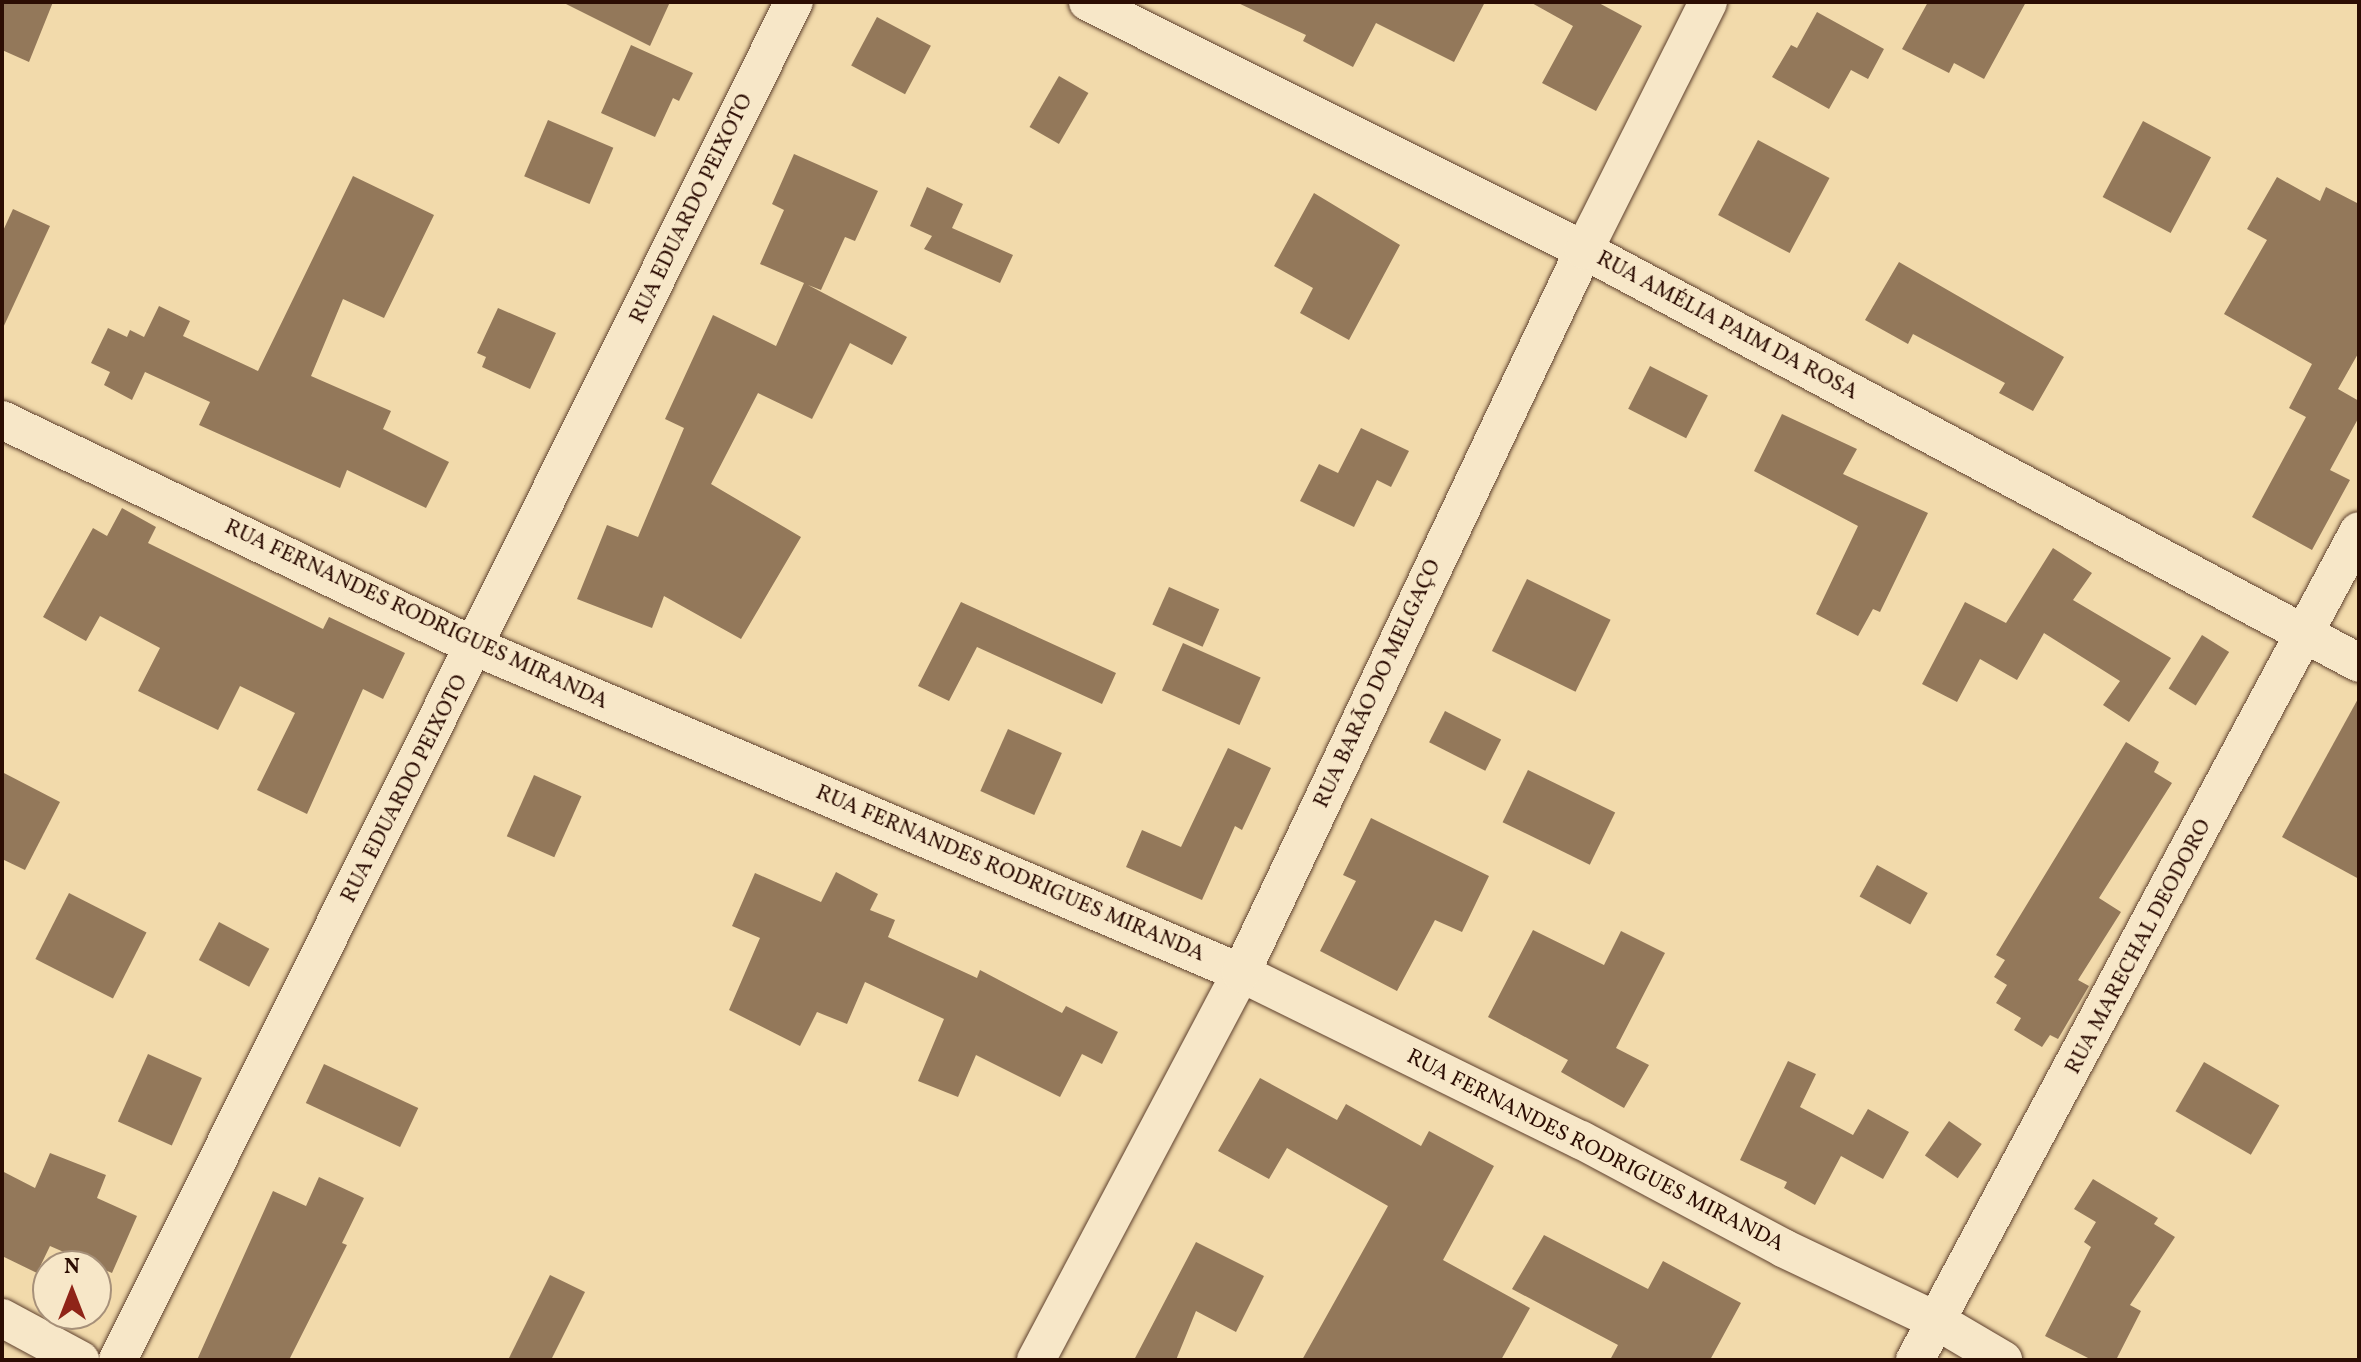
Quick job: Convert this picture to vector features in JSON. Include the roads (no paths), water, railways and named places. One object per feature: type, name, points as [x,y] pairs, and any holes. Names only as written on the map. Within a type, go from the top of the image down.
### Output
[{"type":"street","name":"RUA EDUARDO PEIXOTO","points":[[118,1360],[476,647],[794,2]]},
{"type":"street","name":"RUA AMÉLIA PAIM DA ROSA","points":[[1088,2],[1584,250],[2359,663]]},
{"type":"street","name":"RUA BARÃO DO MELGAÇO","points":[[1036,1360],[1241,973],[1584,250],[1708,2]]},
{"type":"street","name":"RUA FERNANDES RODRIGUES MIRANDA","points":[[2,420],[476,647],[1241,973],[1937,1321],[2003,1360]]},
{"type":"street","name":"RUA MARECHAL DEODORO","points":[[1915,1360],[2308,634],[2359,531]]},
{"type":"street","points":[[2,1318],[66,1357]]}]
